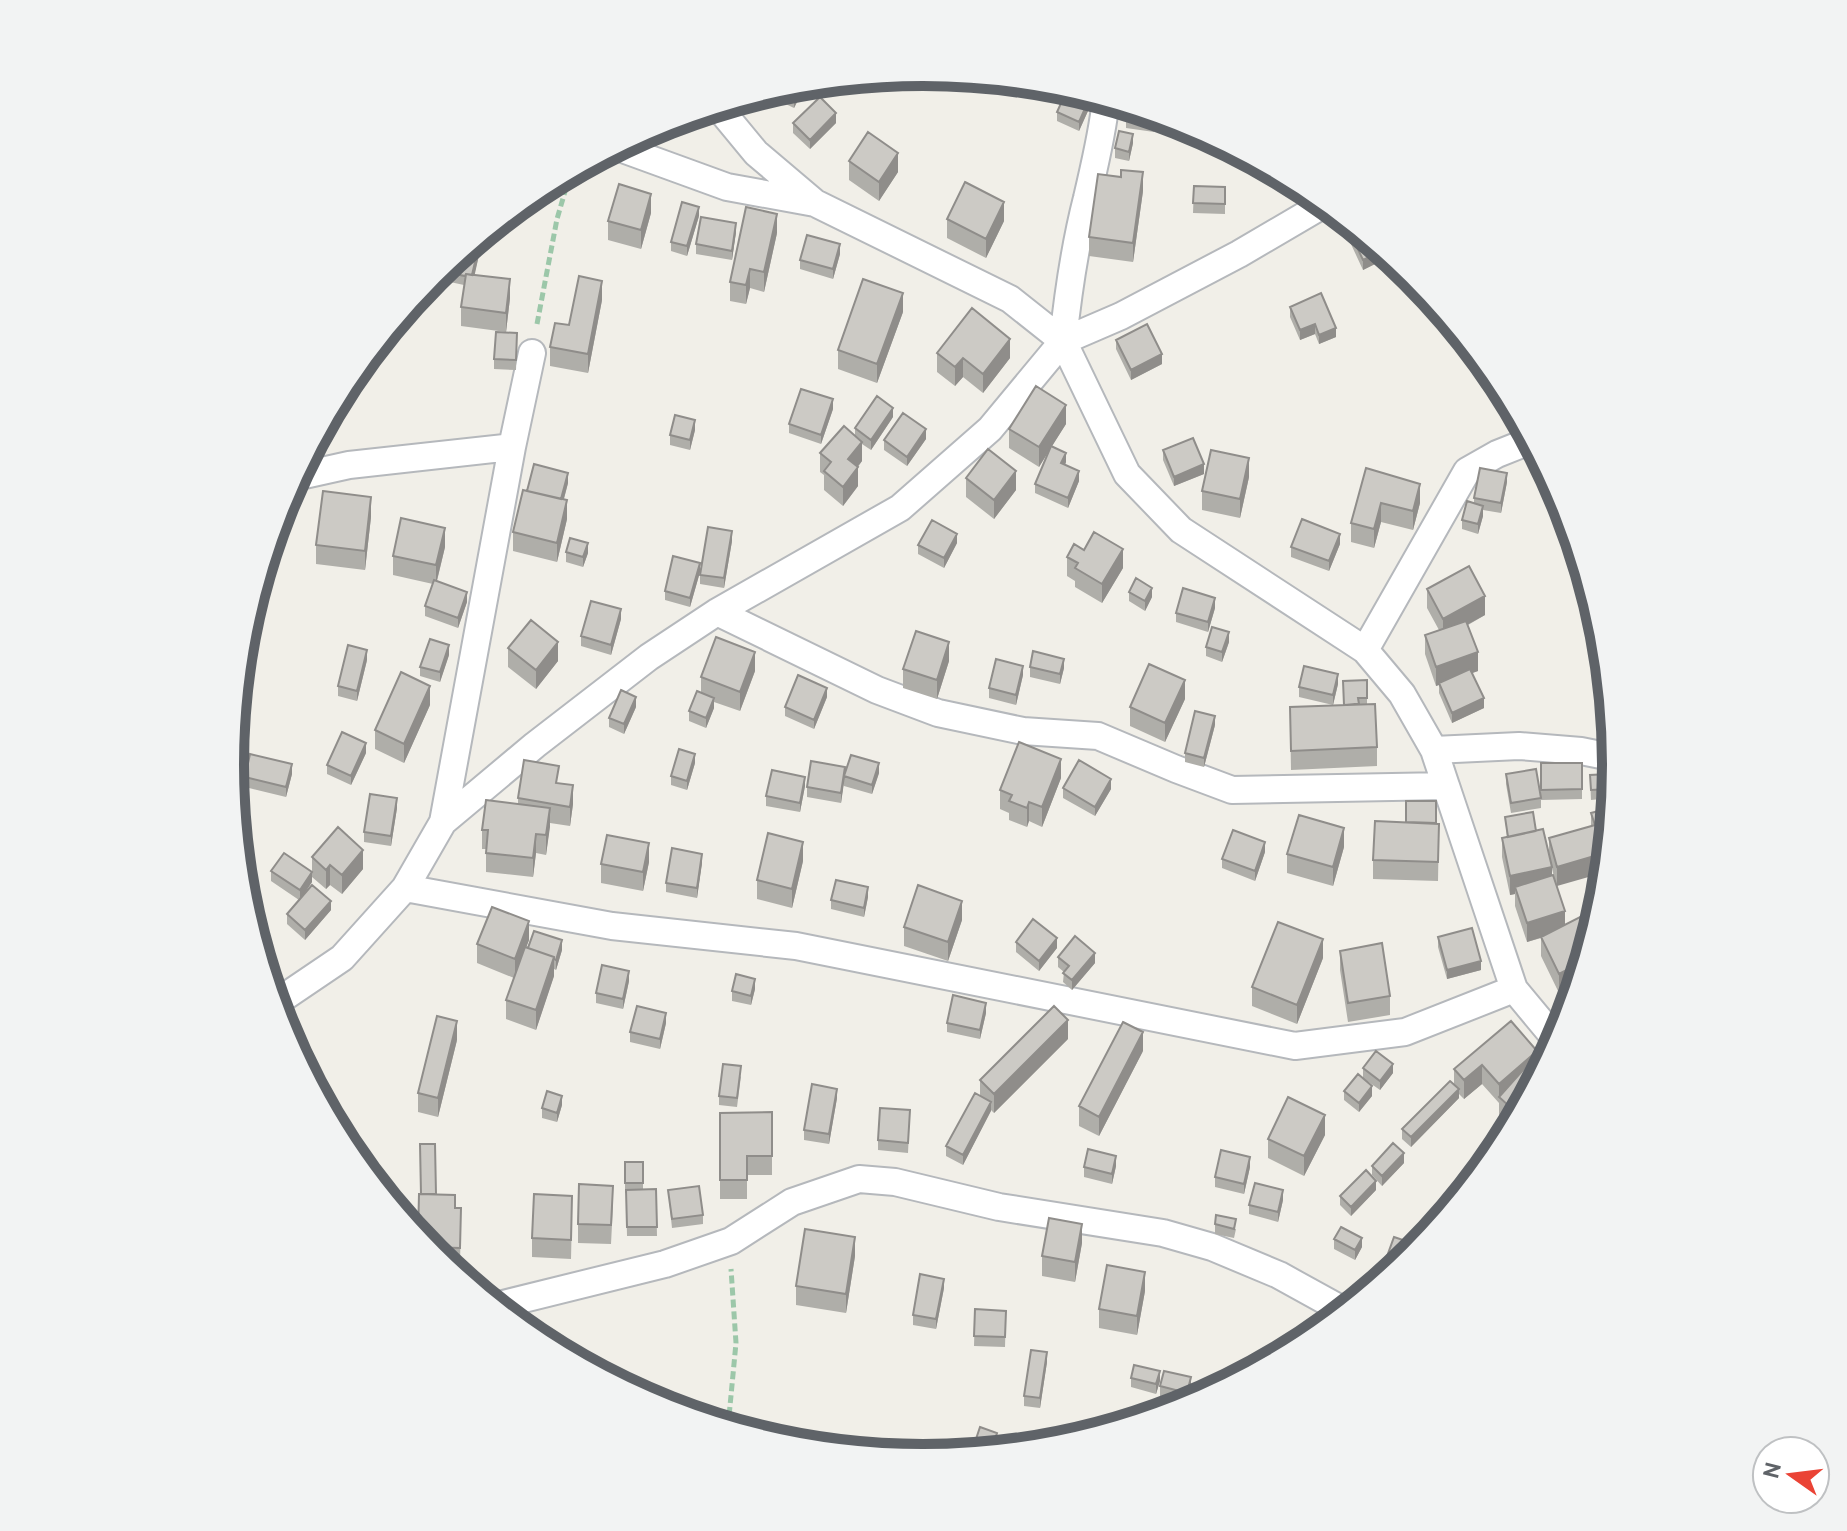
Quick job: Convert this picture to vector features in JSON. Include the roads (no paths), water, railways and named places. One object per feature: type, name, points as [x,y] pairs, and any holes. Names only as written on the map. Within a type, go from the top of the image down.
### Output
[{"type":"street","points":[[1063,341],[1069,284],[1101,146],[1105,111]]},
{"type":"street","points":[[725,116],[756,153],[815,203],[1010,299],[1063,341],[1127,474],[1181,530],[1365,650],[1402,694],[1434,750],[1514,989],[1549,1031]]},
{"type":"street","points":[[631,152],[727,187],[815,203]]},
{"type":"street","points":[[443,822],[535,745],[649,657],[717,612],[900,508],[990,429],[1063,341],[1121,316],[1314,210]]},
{"type":"street","points":[[285,997],[342,958],[405,888],[443,822],[532,353]]},
{"type":"street","points":[[1365,650],[1467,471],[1522,444]]},
{"type":"street","points":[[310,474],[349,465],[512,447]]},
{"type":"street","points":[[717,612],[877,690],[938,713],[1023,731],[1098,736],[1232,790],[1446,786]]},
{"type":"street","points":[[1434,750],[1519,746],[1603,755]]},
{"type":"street","points":[[405,888],[612,926],[796,946],[1295,1046],[1405,1032],[1514,989]]},
{"type":"street","points":[[507,1303],[665,1264],[731,1241],[792,1202],[859,1179],[895,1182],[999,1207],[1163,1233],[1212,1247],[1279,1275],[1335,1306]]}]
